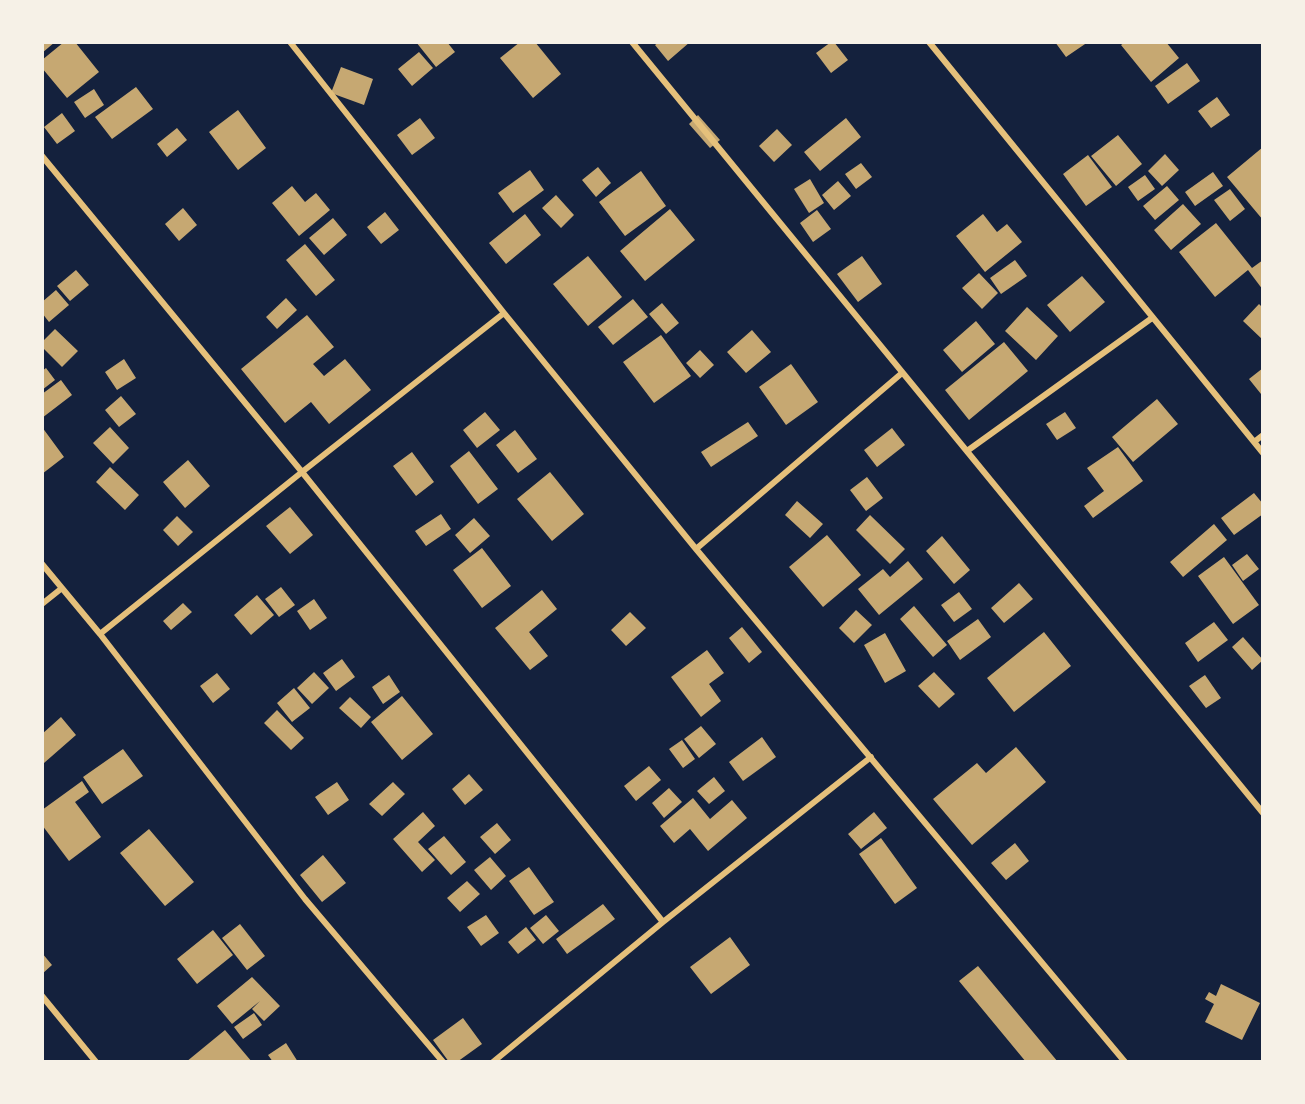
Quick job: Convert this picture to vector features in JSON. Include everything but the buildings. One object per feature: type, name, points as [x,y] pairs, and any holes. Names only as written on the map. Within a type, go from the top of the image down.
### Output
[{"type":"street","points":[[290,42],[504,313],[696,549],[1125,1062]]},
{"type":"street","points":[[632,42],[1263,813]]},
{"type":"street","points":[[929,42],[1263,453]]},
{"type":"street","points":[[42,156],[302,472],[663,922]]},
{"type":"street","points":[[100,634],[504,313]]},
{"type":"street","points":[[967,451],[1152,318]]},
{"type":"street","points":[[696,549],[902,373]]},
{"type":"street","points":[[1254,442],[1263,435]]},
{"type":"street","points":[[42,564],[100,634],[305,899],[442,1062]]},
{"type":"street","points":[[42,604],[62,588]]},
{"type":"street","points":[[493,1062],[663,922],[871,757]]},
{"type":"street","points":[[42,996],[96,1062]]}]
